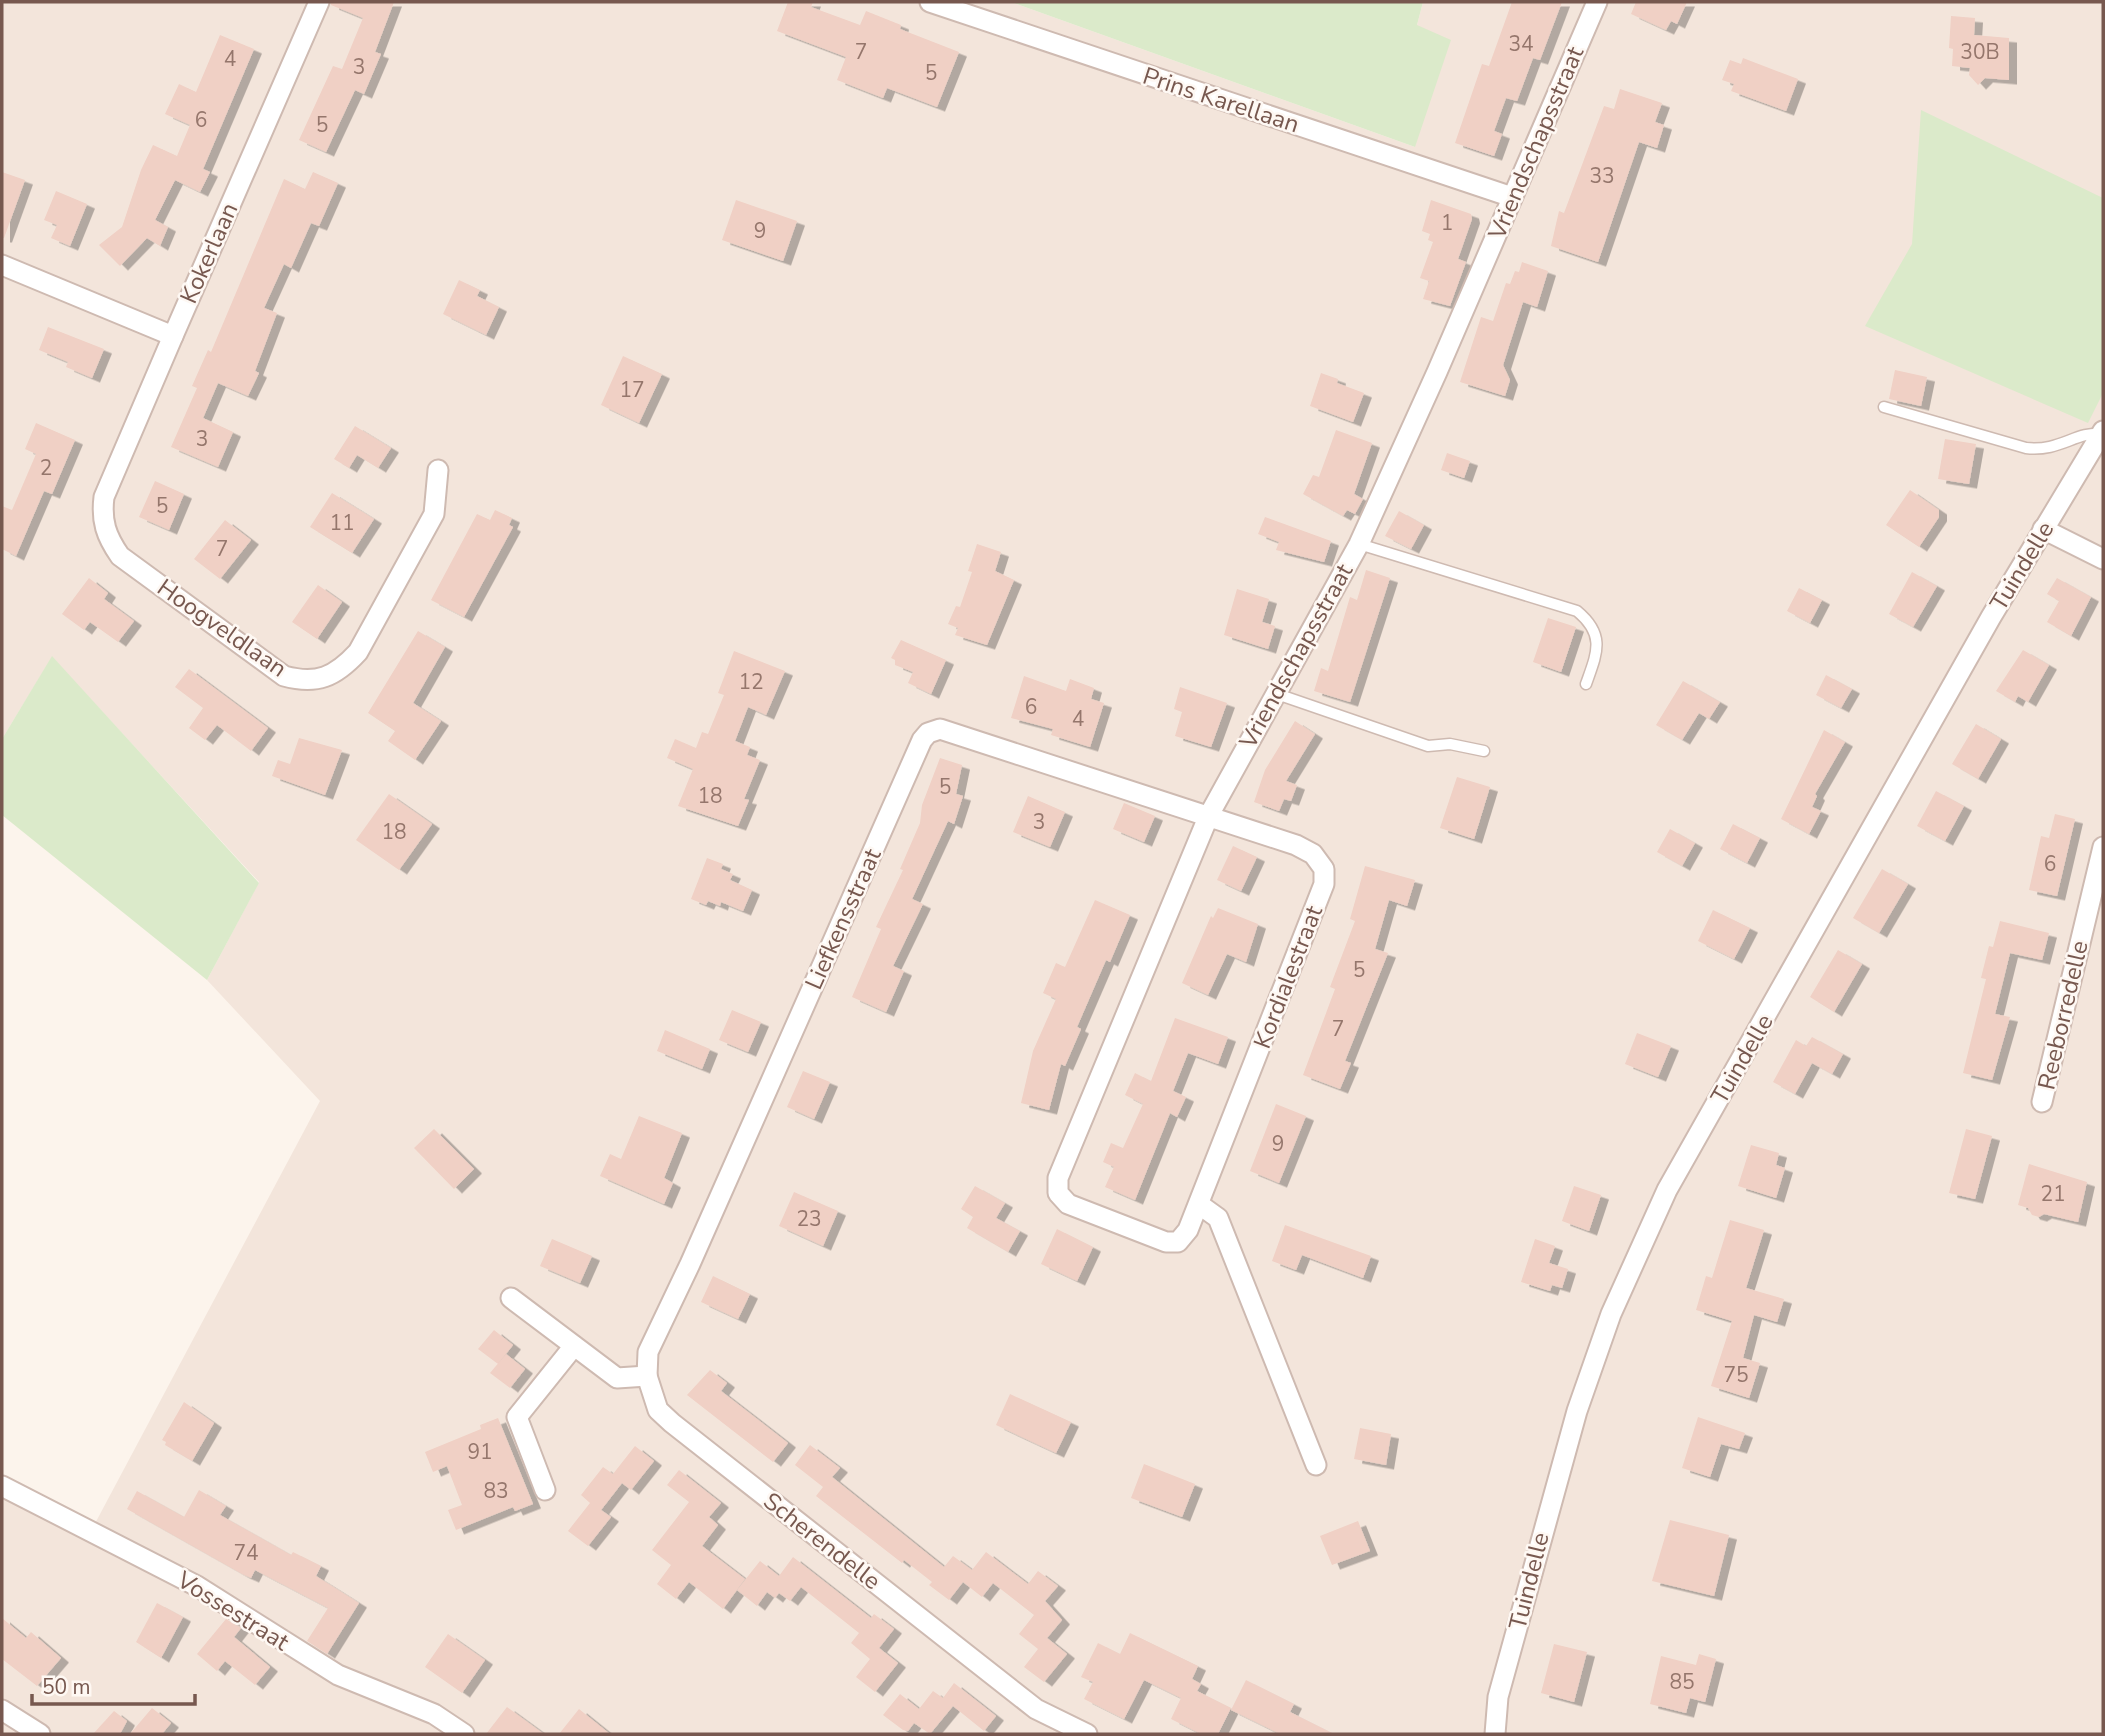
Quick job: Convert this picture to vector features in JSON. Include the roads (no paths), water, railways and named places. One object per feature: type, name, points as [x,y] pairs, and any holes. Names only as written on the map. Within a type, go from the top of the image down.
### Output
[{"type":"street","name":"Kokerlaan","points":[[2,265],[173,335],[319,2]]},
{"type":"street","name":"Prins Karellaan","points":[[930,2],[1512,197]]},
{"type":"street","name":"Vriendschapsstraat","points":[[1178,1242],[1166,1242],[1068,1204],[1058,1193],[1058,1178],[1209,815],[1274,693],[1359,544],[1597,2]]},
{"type":"street","name":"Hoogveldlaan","points":[[173,335],[104,497],[102,518],[108,539],[120,556],[284,676],[303,681],[323,680],[342,670],[358,652],[434,514],[438,470]]},
{"type":"street","name":"Tuindelle","points":[[1495,1734],[1498,1697],[1549,1502],[1577,1411],[1616,1301],[1667,1190],[2043,529],[2103,433]]},
{"type":"street","points":[[2043,529],[2103,559]]},
{"type":"street","name":"Liefkensstraat","points":[[647,1376],[648,1352],[690,1264],[922,740],[928,733],[940,729],[1209,815]]},
{"type":"street","name":"Kordialestraat","points":[[1178,1242],[1200,1205],[1324,884],[1324,869],[1313,854],[1296,845],[1209,815]]},
{"type":"street","name":"Reeborredelle","points":[[2042,1102],[2103,847]]},
{"type":"street","points":[[1200,1205],[1218,1218],[1316,1465]]},
{"type":"street","points":[[511,1298],[617,1378],[647,1376]]},
{"type":"street","points":[[545,1490],[517,1417],[574,1346]]},
{"type":"street","name":"Scherendelle","points":[[647,1376],[658,1410],[672,1423],[1036,1709],[1087,1734]]},
{"type":"street","name":"Vossestraat","points":[[2,1486],[197,1586],[338,1675],[434,1714],[464,1734]]},
{"type":"street","points":[[2,1710],[40,1734]]},
{"type":"lane","points":[[1884,407],[2026,448],[2046,450],[2092,432],[2103,433]]},
{"type":"lane","points":[[1359,544],[1577,611],[1588,620],[1598,649],[1586,684]]},
{"type":"lane","points":[[1274,693],[1428,746],[1450,744],[1484,751]]}]
